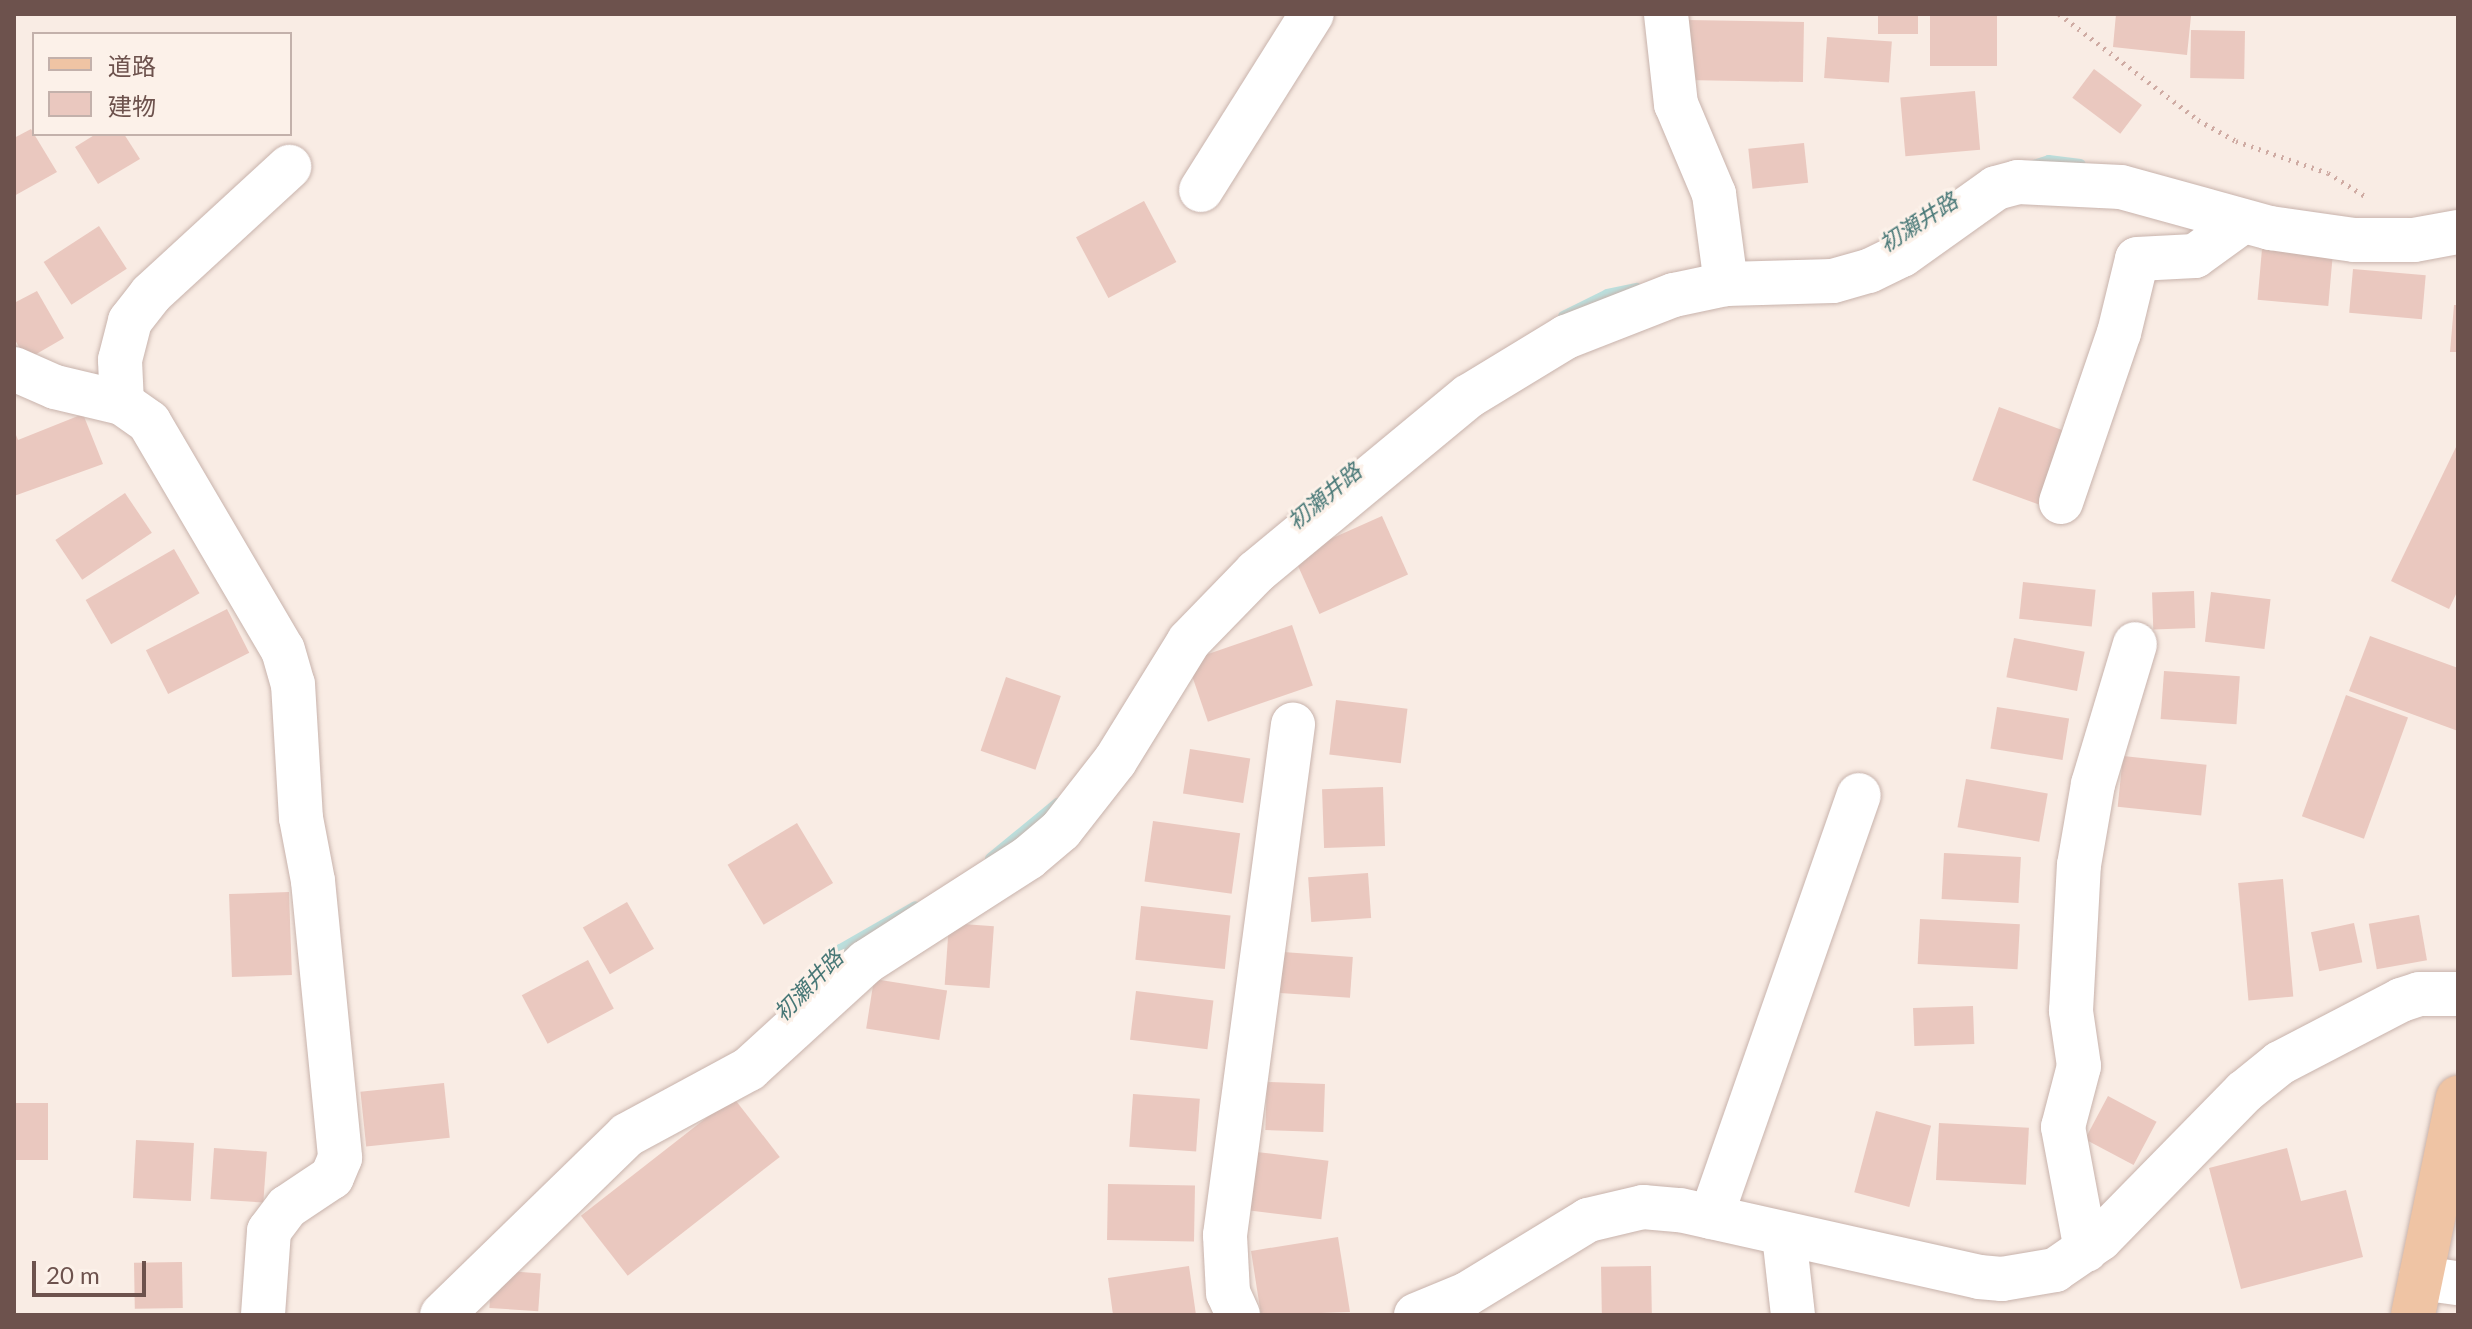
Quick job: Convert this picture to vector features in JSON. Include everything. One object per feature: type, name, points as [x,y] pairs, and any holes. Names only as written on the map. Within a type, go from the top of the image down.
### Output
[{"type":"main road","points":[[2431,1292],[2458,1098]]},
{"type":"street","points":[[1201,190],[1312,14]]},
{"type":"street","points":[[1666,14],[1676,104],[1714,194],[1726,284]]},
{"type":"street","points":[[122,403],[120,360],[130,321],[151,294],[289,167]]},
{"type":"street","points":[[442,1315],[627,1135],[749,1069],[866,962],[1028,858],[1061,830],[1115,761],[1189,641],[1256,572],[1469,396],[1566,337],[1674,295],[1726,284],[1833,281],[1869,271],[1902,255],[1996,188],[2018,182],[2121,187],[2242,222],[2384,241],[2458,232]]},
{"type":"street","points":[[2061,502],[2119,333],[2137,259],[2195,256],[2242,222]]},
{"type":"street","points":[[14,369],[55,387],[122,403],[137,412],[157,435],[283,650],[293,684],[301,818],[313,881],[340,1158],[332,1177],[287,1207],[269,1231],[263,1315]]},
{"type":"street","points":[[2086,1250],[2063,1127],[2079,1066],[2071,1011],[2079,865],[2093,784],[2135,644]]},
{"type":"street","points":[[1238,1315],[1228,1293],[1225,1235],[1293,725]]},
{"type":"street","points":[[1711,1217],[1859,795]]},
{"type":"street","points":[[1416,1315],[1467,1294],[1606,1214],[1643,1207],[1711,1217],[2002,1279],[2055,1270],[2086,1250],[2280,1063],[2401,1000],[2431,992],[2458,994]]},
{"type":"street","points":[[1784,1235],[1793,1315]]},
{"type":"path","points":[[2059,14],[2198,120],[2236,141],[2348,183],[2379,211],[2384,241]]},
{"type":"building","points":[[1878,14],[1918,14],[1918,34],[1878,34]]},
{"type":"building","points":[[1930,14],[1997,14],[1997,66],[1930,66]]},
{"type":"building","points":[[2116,14],[2191,16],[2187,55],[2113,47]]},
{"type":"building","points":[[1687,20],[1804,22],[1803,82],[1686,80]]},
{"type":"building","points":[[2191,30],[2245,31],[2244,79],[2190,78]]},
{"type":"building","points":[[1827,37],[1892,42],[1889,82],[1824,78]]},
{"type":"building","points":[[2094,69],[2142,105],[2120,134],[2072,98]]},
{"type":"building","points":[[1975,91],[1980,150],[1905,156],[1900,98]]},
{"type":"building","points":[[31,129],[32,136],[35,136],[57,172],[14,196],[14,138]]},
{"type":"building","points":[[93,136],[125,136],[140,159],[98,184],[75,147]]},
{"type":"building","points":[[1804,143],[1808,183],[1752,189],[1748,149]]},
{"type":"building","points":[[1144,201],[1176,262],[1108,298],[1076,237]]},
{"type":"building","points":[[99,226],[127,269],[71,305],[44,262]]},
{"type":"building","points":[[2262,249],[2333,255],[2328,306],[2258,300]]},
{"type":"building","points":[[2353,269],[2426,275],[2422,319],[2349,313]]},
{"type":"building","points":[[37,291],[64,338],[26,360],[14,338],[14,303]]},
{"type":"building","points":[[2454,305],[2458,305],[2458,352],[2450,352]]},
{"type":"building","points":[[1999,407],[2068,432],[2041,505],[1972,480]]},
{"type":"building","points":[[83,414],[103,464],[14,496],[14,430],[18,440]]},
{"type":"building","points":[[2458,443],[2458,590],[2449,609],[2391,581]]},
{"type":"building","points":[[125,493],[152,533],[82,580],[55,540]]},
{"type":"building","points":[[1382,516],[1408,574],[1319,614],[1293,555]]},
{"type":"building","points":[[174,549],[200,593],[111,644],[86,600]]},
{"type":"building","points":[[2023,582],[2096,590],[2092,626],[2019,619]]},
{"type":"building","points":[[2194,591],[2195,628],[2153,629],[2152,592]]},
{"type":"building","points":[[2211,592],[2271,599],[2264,649],[2205,642]]},
{"type":"building","points":[[227,609],[249,653],[168,694],[146,650]]},
{"type":"building","points":[[1292,625],[1313,686],[1208,722],[1187,661]]},
{"type":"building","points":[[2370,636],[2458,668],[2458,731],[2349,691]]},
{"type":"building","points":[[2014,638],[2085,652],[2077,691],[2006,677]]},
{"type":"building","points":[[2164,671],[2240,676],[2236,724],[2161,719]]},
{"type":"building","points":[[1006,677],[1061,696],[1035,770],[981,751]]},
{"type":"building","points":[[2346,695],[2408,718],[2364,839],[2302,816]]},
{"type":"building","points":[[1336,700],[1407,709],[1401,763],[1329,755]]},
{"type":"building","points":[[1997,707],[2069,718],[2063,760],[1990,748]]},
{"type":"building","points":[[1190,749],[1250,759],[1243,803],[1183,793]]},
{"type":"building","points":[[2123,756],[2207,765],[2201,816],[2118,807]]},
{"type":"building","points":[[1966,779],[2048,793],[2039,842],[1957,827]]},
{"type":"building","points":[[1383,787],[1385,846],[1324,848],[1322,789]]},
{"type":"building","points":[[1153,821],[1240,833],[1232,894],[1145,881]]},
{"type":"building","points":[[797,823],[833,883],[764,925],[728,865]]},
{"type":"building","points":[[1944,853],[2021,857],[2018,903],[1942,899]]},
{"type":"building","points":[[1368,873],[1371,918],[1311,922],[1308,877]]},
{"type":"building","points":[[2283,879],[2293,997],[2248,1000],[2238,883]]},
{"type":"building","points":[[289,892],[292,975],[232,977],[229,894]]},
{"type":"building","points":[[627,902],[654,949],[610,974],[583,928]]},
{"type":"building","points":[[1141,906],[1231,915],[1225,969],[1135,960]]},
{"type":"building","points":[[2419,915],[2427,960],[2377,969],[2369,924]]},
{"type":"building","points":[[1920,919],[2020,924],[2018,969],[1918,964]]},
{"type":"building","points":[[949,923],[994,926],[990,988],[945,985]]},
{"type":"building","points":[[2354,923],[2362,962],[2319,971],[2311,932]]},
{"type":"building","points":[[1283,952],[1353,957],[1350,998],[1280,993]]},
{"type":"building","points":[[588,960],[614,1009],[548,1044],[522,995]]},
{"type":"building","points":[[874,979],[947,991],[939,1040],[866,1028]]},
{"type":"building","points":[[1136,991],[1213,1001],[1207,1049],[1130,1040]]},
{"type":"building","points":[[1973,1006],[1974,1044],[1914,1046],[1913,1008]]},
{"type":"building","points":[[1267,1082],[1325,1084],[1323,1132],[1265,1130]]},
{"type":"building","points":[[444,1083],[450,1138],[366,1146],[360,1092]]},
{"type":"building","points":[[1133,1094],[1200,1099],[1196,1152],[1129,1147]]},
{"type":"building","points":[[2108,1096],[2157,1122],[2134,1165],[2085,1139]]},
{"type":"building","points":[[733,1097],[780,1157],[628,1276],[581,1216]]},
{"type":"building","points":[[14,1103],[48,1103],[48,1160],[14,1160]]},
{"type":"building","points":[[1876,1111],[1931,1126],[1909,1207],[1854,1192]]},
{"type":"building","points":[[1939,1123],[2029,1128],[2026,1185],[1936,1180]]},
{"type":"building","points":[[136,1140],[194,1143],[191,1201],[133,1198]]},
{"type":"building","points":[[214,1148],[267,1152],[263,1203],[210,1199]]},
{"type":"building","points":[[2287,1148],[2301,1201],[2346,1190],[2363,1257],[2241,1289],[2209,1168]]},
{"type":"building","points":[[1257,1152],[1328,1161],[1321,1219],[1250,1211]]},
{"type":"building","points":[[1108,1184],[1195,1186],[1194,1242],[1107,1240]]},
{"type":"building","points":[[1338,1237],[1350,1312],[1261,1315],[1251,1251]]},
{"type":"building","points":[[182,1262],[183,1308],[135,1309],[134,1263]]},
{"type":"building","points":[[1189,1266],[1196,1315],[1113,1315],[1108,1278]]},
{"type":"building","points":[[1651,1266],[1652,1315],[1602,1315],[1601,1267]]},
{"type":"building","points":[[492,1270],[541,1273],[538,1311],[489,1308]]},
{"type":"waterway","name":"初瀬井路","points":[[2030,166],[2048,160],[2080,164]]},
{"type":"waterway","name":"初瀬井路","points":[[1563,316],[1607,294],[1636,288]]},
{"type":"waterway","name":"初瀬井路","points":[[990,858],[1057,803]]},
{"type":"waterway","name":"初瀬井路","points":[[804,992],[840,949],[915,906]]}]
